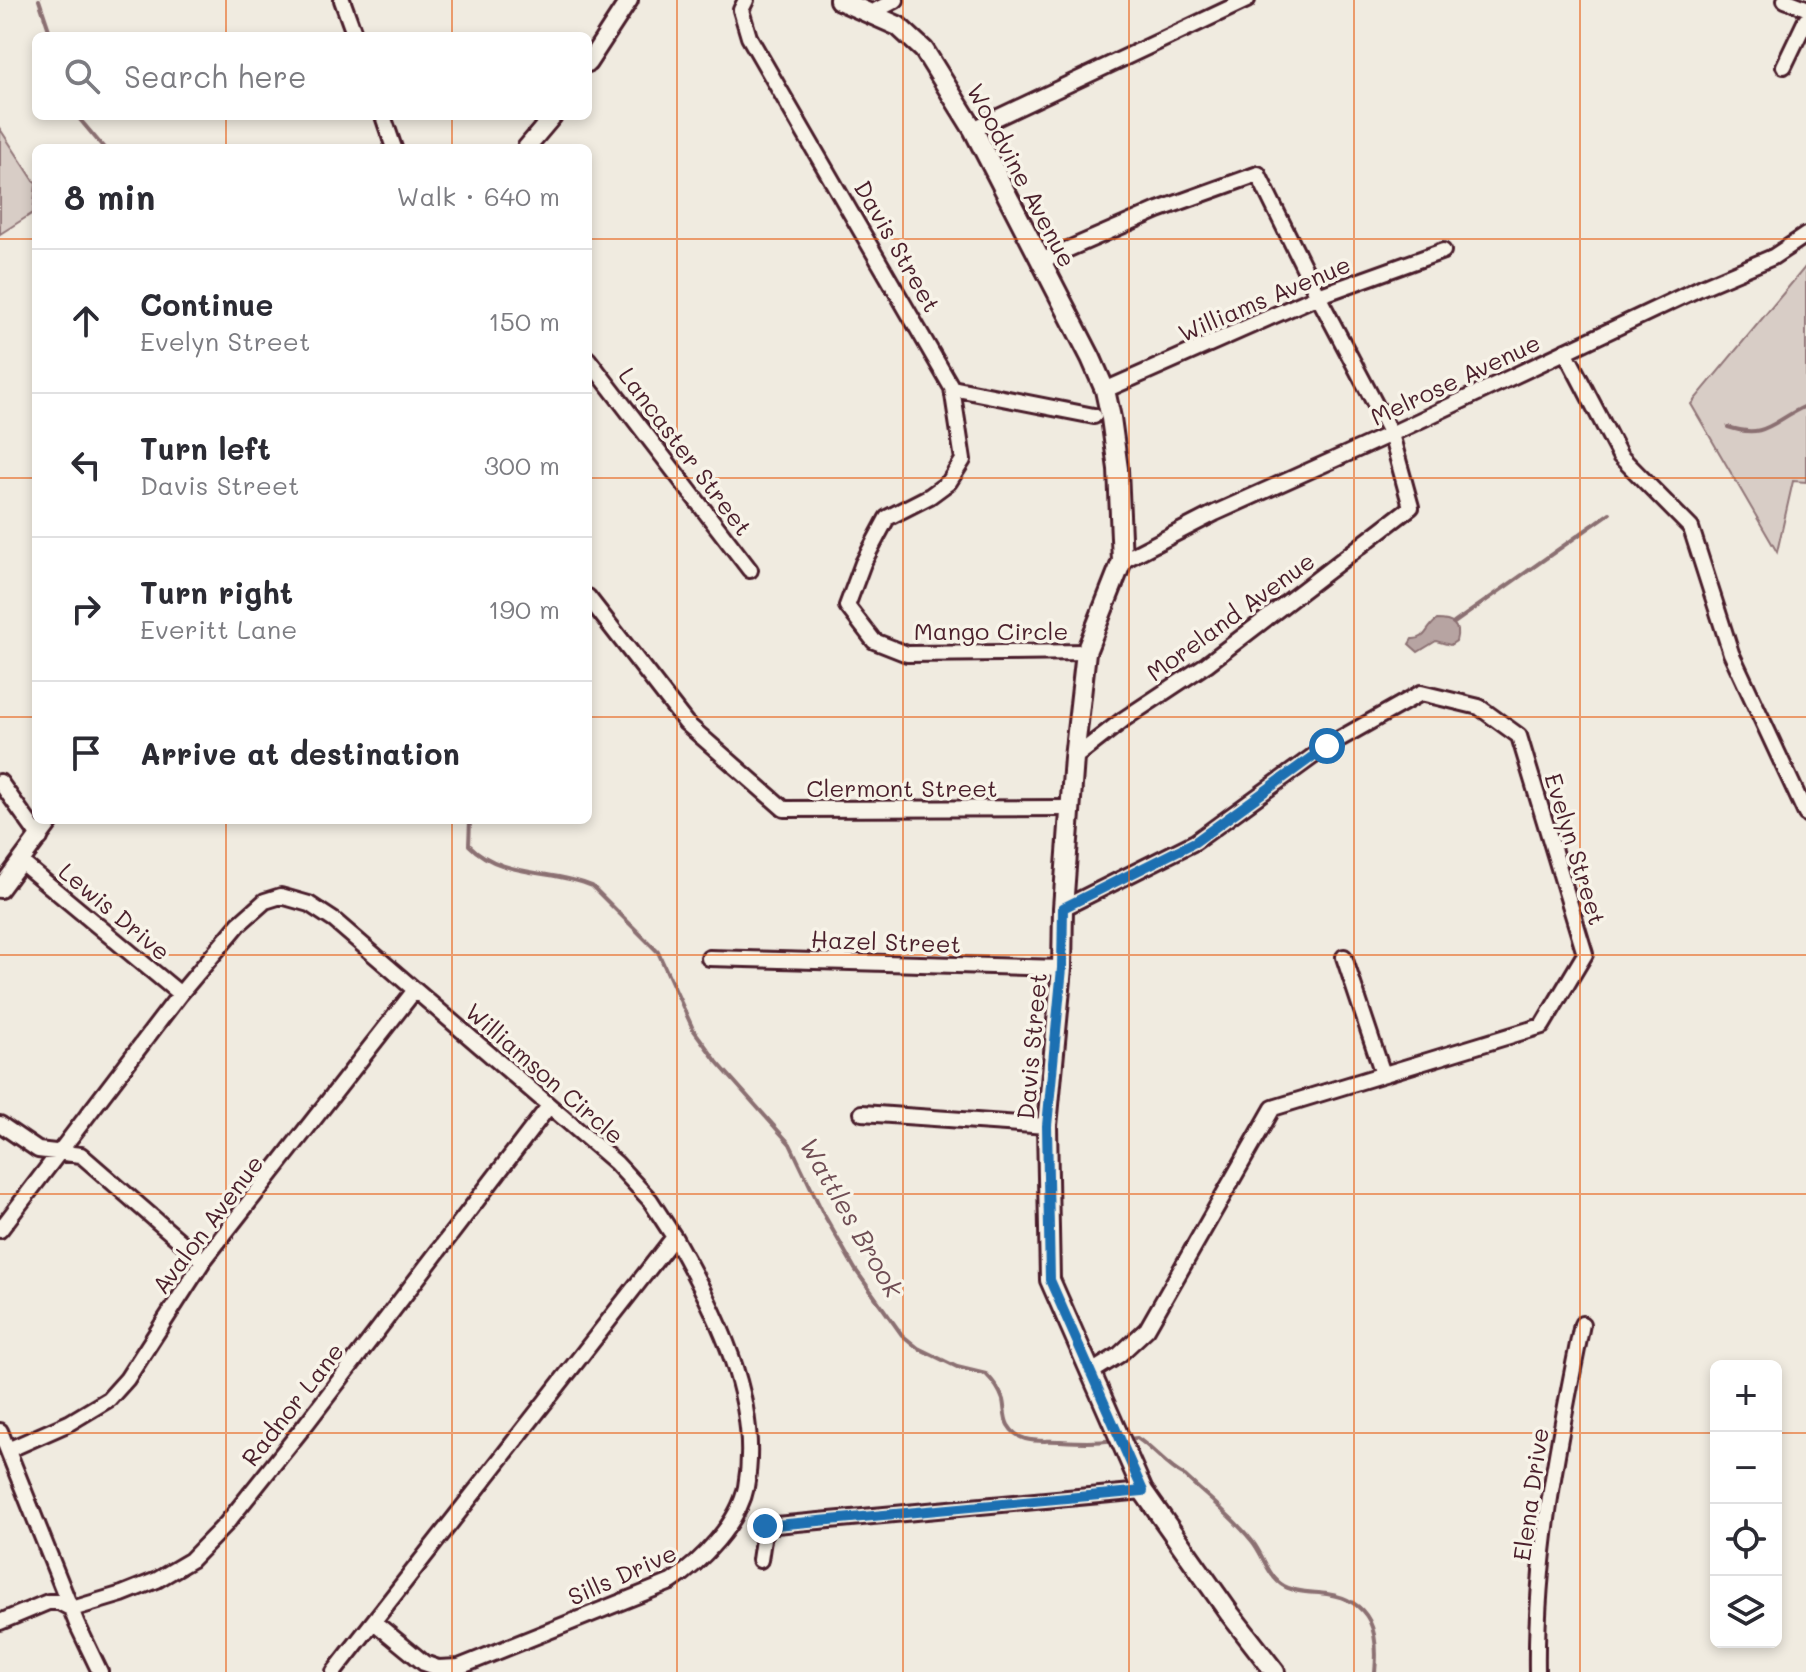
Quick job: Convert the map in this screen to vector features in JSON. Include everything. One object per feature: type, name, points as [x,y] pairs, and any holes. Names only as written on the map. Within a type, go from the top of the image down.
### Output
[{"type":"main road","name":"Woodvine Avenue","points":[[839,0],[898,26],[924,50],[973,129],[1091,358],[1105,390],[1102,417]]},
{"type":"main road","name":"Davis Street","points":[[1102,417],[1118,469],[1122,561],[1086,652],[1074,758],[1063,908],[1062,968],[1047,1126],[1050,1280],[1140,1483],[1230,1614],[1275,1672]]},
{"type":"street","points":[[342,0],[354,32]]},
{"type":"street","points":[[592,57],[629,0]]},
{"type":"street","name":"Davis Street","points":[[746,0],[741,10],[749,37],[952,388]]},
{"type":"street","points":[[871,13],[896,0]]},
{"type":"street","points":[[973,129],[1247,0]]},
{"type":"street","points":[[1785,0],[1806,8]]},
{"type":"street","points":[[1784,66],[1806,20]]},
{"type":"street","points":[[384,120],[393,144]]},
{"type":"street","points":[[529,144],[550,120]]},
{"type":"street","points":[[1041,261],[1158,210],[1258,174],[1391,434]]},
{"type":"street","name":"Melrose Avenue","points":[[1122,561],[1215,513],[1773,257],[1806,235]]},
{"type":"street","name":"Williams Avenue","points":[[1105,390],[1318,296],[1443,251]]},
{"type":"street","points":[[1565,351],[1620,456],[1691,528],[1731,653],[1806,814]]},
{"type":"street","name":"Lancaster Street","points":[[592,364],[750,570]]},
{"type":"street","points":[[952,388],[1102,417]]},
{"type":"street","name":"Mango Circle","points":[[952,388],[963,460],[949,482],[930,496],[887,518],[863,563],[847,606],[874,641],[907,654],[1086,652]]},
{"type":"street","name":"Moreland Avenue","points":[[1074,758],[1124,719],[1207,664],[1411,507],[1391,434]]},
{"type":"street","name":"Clermont Street","points":[[592,602],[686,723],[784,809],[1070,808]]},
{"type":"street","name":"Evelyn Street","points":[[1063,908],[1195,842],[1327,746],[1421,693],[1479,707],[1519,736],[1585,954],[1542,1026],[1273,1108],[1147,1329],[1119,1355],[1090,1373]]},
{"type":"street","points":[[0,782],[40,838]]},
{"type":"street","points":[[0,889],[49,824]]},
{"type":"street","name":"Lewis Drive","points":[[21,862],[180,994]]},
{"type":"street","name":"Williamson Circle","points":[[0,1230],[180,994],[239,924],[265,901],[281,896],[309,904],[335,921],[616,1163],[650,1200],[674,1237]]},
{"type":"street","points":[[1344,957],[1383,1074]]},
{"type":"street","name":"Hazel Street","points":[[709,958],[1062,968]]},
{"type":"street","name":"Avalon Avenue","points":[[8,1450],[69,1423],[109,1399],[127,1379],[203,1261],[415,990]]},
{"type":"street","name":"Radnor Lane","points":[[0,1622],[48,1602],[59,1602],[72,1609],[122,1594],[157,1580],[191,1560],[226,1524],[306,1424],[549,1106]]},
{"type":"street","points":[[862,1113],[1047,1126]]},
{"type":"street","points":[[0,1124],[38,1150],[81,1155],[203,1261]]},
{"type":"street","points":[[334,1672],[674,1237]]},
{"type":"street","name":"Sills Drive","points":[[374,1622],[424,1663],[438,1668],[459,1667],[671,1582],[693,1568],[715,1542],[733,1517],[746,1489],[748,1446],[745,1409],[733,1360],[697,1279],[674,1237]]},
{"type":"street","name":"Elena Drive","points":[[1537,1672],[1536,1614],[1553,1474],[1582,1324]]},
{"type":"street","points":[[0,1431],[100,1672]]},
{"type":"street","points":[[760,1560],[765,1526],[1140,1483]]},
{"type":"shaded area","points":[[0,129],[32,178],[32,214],[0,234]]},
{"type":"shaded area","points":[[1806,266],[1806,482],[1793,481],[1777,552],[1691,404]]},
{"type":"shaded area","points":[[1437,620],[1454,624],[1456,641],[1450,645],[1436,641],[1418,652],[1409,644],[1412,639],[1424,635]]},
{"type":"waterway","name":"Wattles Brook","points":[[39,0],[50,32]]},
{"type":"waterway","name":"Wattles Brook","points":[[80,120],[101,144]]},
{"type":"waterway","points":[[1728,427],[1761,430],[1806,406]]},
{"type":"waterway","points":[[1454,623],[1610,513]]},
{"type":"waterway","name":"Wattles Brook","points":[[470,824],[469,845],[482,856],[511,868],[592,886],[658,952],[693,1029],[717,1062],[790,1144],[823,1213],[855,1269],[902,1335],[918,1348],[957,1367],[986,1374],[1002,1396],[1008,1425],[1024,1439],[1115,1440]]},
{"type":"waterway","name":"Wattles Brook","points":[[1128,1439],[1137,1438],[1143,1442],[1228,1515],[1252,1541],[1278,1582],[1294,1590],[1342,1598],[1363,1611],[1376,1644],[1375,1672]]},
{"type":"route","points":[[765,1526],[1143,1491],[1050,1280],[1047,1126],[1062,968],[1063,908],[1195,842],[1327,746]]}]
